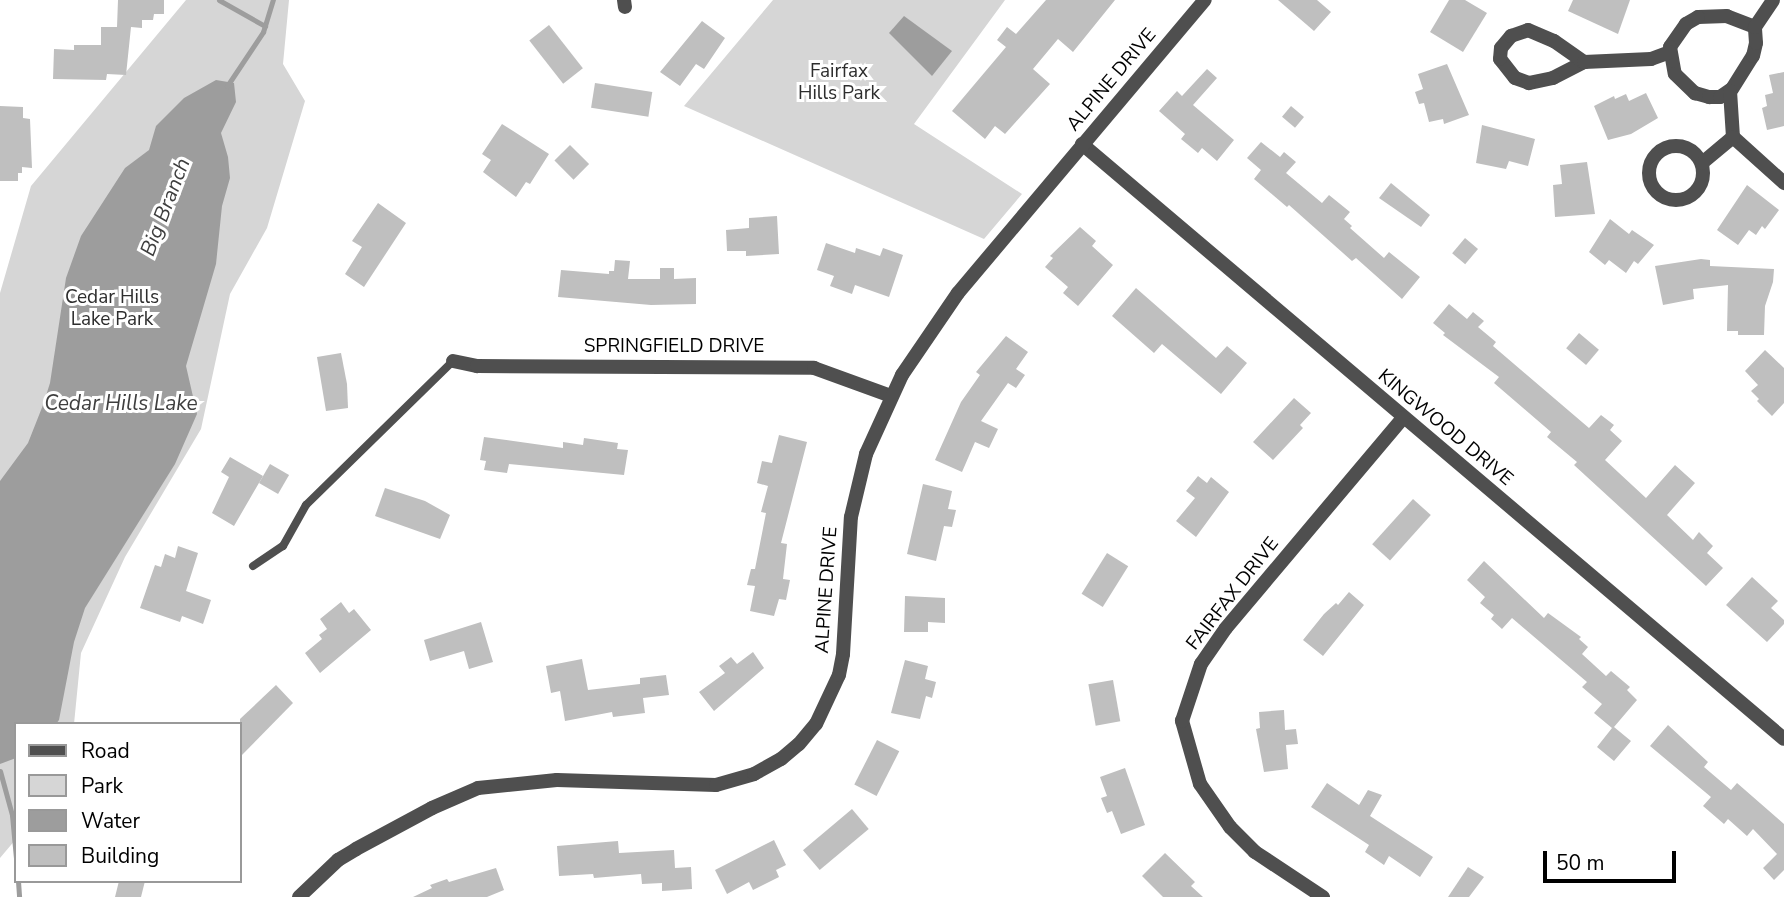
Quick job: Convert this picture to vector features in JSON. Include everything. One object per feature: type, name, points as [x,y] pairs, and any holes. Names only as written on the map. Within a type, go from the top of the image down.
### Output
[{"type":"street","name":"ALPINE DRIVE","points":[[299,897],[338,860],[356,849],[432,808],[478,788],[557,780],[716,785],[754,774],[781,760],[799,744],[816,724],[839,675],[843,654],[850,517],[866,454],[891,396],[916,350],[940,317],[1082,145],[1205,0]]},
{"type":"street","points":[[1755,27],[1727,16],[1698,17],[1677,35],[1670,52],[1675,74],[1695,93],[1716,98],[1730,91],[1753,56],[1755,27],[1773,0]]},
{"type":"street","points":[[1584,62],[1554,41],[1528,30],[1511,36],[1501,48],[1500,60],[1515,78],[1529,83],[1553,78],[1584,62],[1651,59],[1670,52]]},
{"type":"street","points":[[1730,91],[1733,137],[1784,183]]},
{"type":"street","points":[[1702,163],[1733,137]]},
{"type":"street","name":"KINGWOOD DRIVE","points":[[1082,145],[1784,740]]},
{"type":"street","name":"SPRINGFIELD DRIVE","points":[[453,361],[477,366],[794,367],[834,374],[891,396]]},
{"type":"street","name":"FAIRFAX DRIVE","points":[[1323,897],[1255,852],[1230,827],[1200,784],[1182,721],[1201,664],[1226,628],[1403,418]]},
{"type":"lane","points":[[253,566],[283,546],[306,505],[453,361]]},
{"type":"green space","name":"Cedar Hills Lake Park","points":[[186,0],[289,0],[283,64],[305,101],[267,228],[230,294],[201,429],[125,557],[81,653],[74,722],[14,722],[14,841],[0,858],[0,293],[31,186]]},
{"type":"green space","name":"Fairfax Hills Park","points":[[773,0],[1005,0],[914,124],[1022,194],[984,239],[684,106]]},
{"type":"water","points":[[904,16],[952,51],[932,76],[889,33]]},
{"type":"water","name":"Cedar Hills Lake","points":[[216,80],[234,83],[236,102],[221,133],[228,157],[230,178],[222,206],[216,264],[186,366],[197,414],[175,464],[85,608],[74,642],[59,720],[14,722],[14,759],[0,764],[0,481],[28,443],[43,405],[50,383],[66,278],[81,236],[125,168],[149,150],[156,126],[184,98]]},
{"type":"building","points":[[118,0],[164,0],[164,14],[154,14],[153,20],[142,20],[142,28],[131,27],[126,75],[107,74],[106,80],[53,79],[54,49],[74,50],[74,45],[101,45],[101,27],[117,27]]},
{"type":"building","points":[[1046,0],[1115,0],[1073,52],[1058,39],[1033,69],[1050,84],[1005,134],[995,126],[985,139],[952,111],[1006,47],[997,40],[1007,27],[1016,34]]},
{"type":"building","points":[[1278,0],[1317,0],[1331,12],[1314,31]]},
{"type":"building","points":[[1449,0],[1465,0],[1487,13],[1463,52],[1430,32]]},
{"type":"building","points":[[1573,0],[1630,0],[1618,34],[1568,11]]},
{"type":"building","points":[[702,21],[725,38],[704,69],[696,64],[680,86],[660,72]]},
{"type":"building","points":[[549,25],[583,68],[563,84],[529,40]]},
{"type":"building","points":[[1447,64],[1469,115],[1444,124],[1443,119],[1429,122],[1424,103],[1419,104],[1415,92],[1423,89],[1418,74]]},
{"type":"building","points":[[1207,69],[1217,78],[1193,105],[1234,140],[1217,161],[1202,148],[1198,153],[1181,139],[1185,134],[1159,111],[1177,91],[1182,96]]},
{"type":"building","points":[[1784,72],[1784,126],[1767,130],[1762,108],[1767,106],[1765,95],[1773,93],[1769,75]]},
{"type":"building","points":[[595,83],[652,92],[648,117],[591,108]]},
{"type":"building","points":[[1646,93],[1658,118],[1631,134],[1608,140],[1594,106],[1614,96],[1615,99],[1626,94],[1629,101]]},
{"type":"building","points":[[0,106],[23,107],[23,118],[30,119],[32,168],[22,167],[22,173],[18,173],[18,181],[0,181]]},
{"type":"building","points":[[1291,106],[1304,117],[1295,128],[1282,117]]},
{"type":"building","points":[[502,124],[549,154],[530,184],[526,182],[516,197],[483,172],[491,160],[482,154]]},
{"type":"building","points":[[1482,125],[1535,139],[1528,166],[1509,161],[1506,169],[1476,163]]},
{"type":"building","points":[[1261,142],[1280,157],[1284,152],[1296,162],[1286,173],[1322,203],[1329,195],[1350,212],[1344,219],[1352,226],[1350,228],[1384,258],[1389,252],[1420,277],[1402,299],[1356,258],[1352,261],[1289,205],[1287,207],[1254,179],[1261,170],[1247,158]]},
{"type":"building","points":[[570,145],[589,164],[574,180],[554,161]]},
{"type":"building","points":[[1587,162],[1595,214],[1555,217],[1553,185],[1562,184],[1560,165]]},
{"type":"building","points":[[1391,183],[1430,215],[1421,227],[1379,198]]},
{"type":"building","points":[[1747,185],[1779,210],[1765,229],[1762,226],[1756,235],[1749,230],[1738,245],[1717,230]]},
{"type":"building","points":[[378,203],[406,223],[364,287],[345,274],[362,247],[352,241]]},
{"type":"building","points":[[777,216],[779,254],[746,256],[746,251],[727,251],[726,230],[749,228],[749,218]]},
{"type":"building","points":[[1610,219],[1629,234],[1632,230],[1654,245],[1638,264],[1634,261],[1626,273],[1609,260],[1605,265],[1589,252]]},
{"type":"building","points":[[1080,227],[1096,241],[1092,246],[1113,265],[1078,306],[1063,293],[1068,287],[1045,267],[1053,258],[1050,256]]},
{"type":"building","points":[[1465,238],[1478,249],[1465,264],[1452,253]]},
{"type":"building","points":[[826,243],[855,253],[856,248],[880,256],[883,248],[903,255],[889,297],[855,285],[852,294],[830,286],[834,276],[817,270]]},
{"type":"building","points":[[615,260],[630,261],[628,279],[660,279],[660,268],[674,268],[674,279],[696,278],[696,304],[651,305],[558,297],[561,270],[609,274],[609,271],[614,271]]},
{"type":"building","points":[[1710,260],[1710,266],[1774,269],[1773,282],[1765,306],[1764,335],[1738,335],[1738,331],[1727,331],[1728,285],[1693,289],[1694,299],[1663,305],[1655,266]]},
{"type":"building","points":[[1136,288],[1216,358],[1227,346],[1247,363],[1221,394],[1162,344],[1154,353],[1112,316]]},
{"type":"building","points":[[1449,304],[1467,319],[1473,312],[1484,321],[1478,327],[1496,342],[1493,346],[1589,428],[1601,415],[1614,425],[1610,430],[1622,441],[1605,460],[1646,498],[1675,465],[1695,483],[1667,515],[1693,540],[1699,532],[1713,546],[1707,553],[1723,568],[1706,586],[1574,465],[1577,462],[1547,437],[1551,432],[1494,383],[1499,377],[1443,335],[1445,333],[1433,323]]},
{"type":"building","points":[[1579,333],[1599,350],[1586,365],[1566,348]]},
{"type":"building","points":[[1006,336],[1028,352],[1016,369],[1025,375],[1016,388],[1008,383],[981,421],[998,429],[989,448],[975,442],[962,472],[935,460],[961,402],[980,375],[976,372]]},
{"type":"building","points":[[1765,350],[1784,368],[1784,403],[1772,416],[1751,391],[1758,385],[1745,371]]},
{"type":"building","points":[[341,353],[348,408],[326,411],[317,357]]},
{"type":"building","points":[[1294,398],[1311,413],[1300,425],[1303,428],[1273,460],[1253,442]]},
{"type":"building","points":[[779,435],[807,442],[781,543],[787,544],[783,579],[790,580],[786,600],[779,599],[774,616],[750,611],[755,586],[747,585],[751,569],[755,569],[766,513],[761,512],[768,486],[757,483],[762,461],[772,463]]},
{"type":"building","points":[[484,437],[563,448],[563,442],[583,445],[584,438],[618,443],[617,449],[628,450],[624,475],[509,464],[507,473],[484,470],[486,461],[480,460]]},
{"type":"building","points":[[230,457],[263,476],[234,526],[212,513],[229,477],[221,472]]},
{"type":"building","points":[[270,464],[289,475],[278,494],[259,483]]},
{"type":"building","points":[[1198,476],[1207,483],[1211,477],[1229,492],[1196,537],[1176,521],[1195,498],[1186,491]]},
{"type":"building","points":[[923,484],[952,491],[948,509],[956,510],[952,527],[944,526],[936,561],[907,554]]},
{"type":"building","points":[[385,488],[425,501],[450,515],[440,539],[375,516]]},
{"type":"building","points":[[1413,499],[1431,515],[1390,560],[1372,544]]},
{"type":"building","points":[[178,546],[198,553],[186,591],[211,600],[203,624],[182,616],[180,622],[140,608],[155,565],[161,567],[165,554],[175,558]]},
{"type":"building","points":[[1107,553],[1128,566],[1103,607],[1082,594]]},
{"type":"building","points":[[1484,561],[1544,618],[1548,613],[1581,637],[1579,639],[1588,647],[1582,654],[1606,676],[1611,671],[1630,687],[1627,690],[1637,700],[1614,727],[1631,741],[1614,761],[1597,747],[1612,728],[1594,713],[1602,704],[1582,687],[1587,682],[1512,618],[1502,629],[1491,619],[1494,615],[1480,603],[1485,597],[1467,580]]},
{"type":"building","points":[[1752,577],[1778,601],[1771,608],[1784,620],[1784,624],[1767,642],[1726,605]]},
{"type":"building","points":[[1349,592],[1364,605],[1323,656],[1303,640],[1324,614],[1336,603],[1338,605]]},
{"type":"building","points":[[905,596],[945,598],[945,623],[928,622],[928,632],[904,632]]},
{"type":"building","points":[[341,602],[349,613],[354,609],[371,630],[320,673],[305,653],[322,639],[319,635],[327,629],[320,619]]},
{"type":"building","points":[[481,622],[493,662],[469,669],[464,651],[430,661],[424,640]]},
{"type":"building","points":[[753,652],[764,668],[714,711],[699,692],[725,673],[719,666],[731,657],[737,664]]},
{"type":"building","points":[[582,659],[588,690],[640,684],[640,678],[666,675],[669,695],[643,698],[645,713],[613,717],[612,712],[565,721],[560,691],[551,693],[546,666]]},
{"type":"building","points":[[905,660],[928,666],[925,679],[936,682],[932,698],[926,696],[920,719],[891,713]]},
{"type":"building","points":[[1113,680],[1120,721],[1096,726],[1088,684]]},
{"type":"building","points":[[276,685],[293,703],[242,755],[240,719]]},
{"type":"building","points":[[1284,710],[1285,730],[1296,729],[1298,744],[1286,745],[1288,769],[1264,772],[1256,729],[1260,728],[1259,712]]},
{"type":"building","points":[[1668,725],[1708,762],[1704,767],[1731,790],[1737,783],[1784,824],[1784,870],[1774,880],[1763,868],[1777,854],[1753,829],[1747,836],[1728,819],[1724,824],[1703,806],[1711,797],[1650,746]]},
{"type":"building","points":[[877,740],[899,751],[877,796],[854,785]]},
{"type":"building","points":[[1125,768],[1145,825],[1121,834],[1112,811],[1107,813],[1101,798],[1107,796],[1100,777]]},
{"type":"building","points":[[1327,783],[1359,805],[1368,790],[1382,795],[1370,816],[1433,857],[1420,877],[1389,856],[1384,865],[1365,852],[1369,845],[1311,807]]},
{"type":"building","points":[[852,809],[869,829],[820,870],[803,850]]},
{"type":"building","points":[[774,840],[786,865],[776,870],[779,877],[753,890],[749,882],[727,894],[715,870]]},
{"type":"building","points":[[618,841],[619,853],[674,850],[675,868],[691,867],[692,889],[662,891],[662,883],[642,884],[641,874],[594,878],[593,874],[559,876],[557,846]]},
{"type":"building","points":[[1165,853],[1195,882],[1191,886],[1203,897],[1163,897],[1142,876]]},
{"type":"building","points":[[1468,867],[1484,877],[1469,897],[1448,897]]},
{"type":"building","points":[[496,868],[504,890],[487,897],[413,897],[432,888],[430,885],[447,879],[449,882]]},
{"type":"building","points":[[118,883],[144,883],[141,897],[115,897]]},
{"type":"waterway","points":[[219,0],[265,26]]},
{"type":"waterway","name":"Big Branch","points":[[227,86],[263,32],[273,0]]},
{"type":"waterway","name":"Big Branch","points":[[0,771],[12,815],[14,836]]},
{"type":"waterway","name":"Big Branch","points":[[18,883],[19,897]]}]
